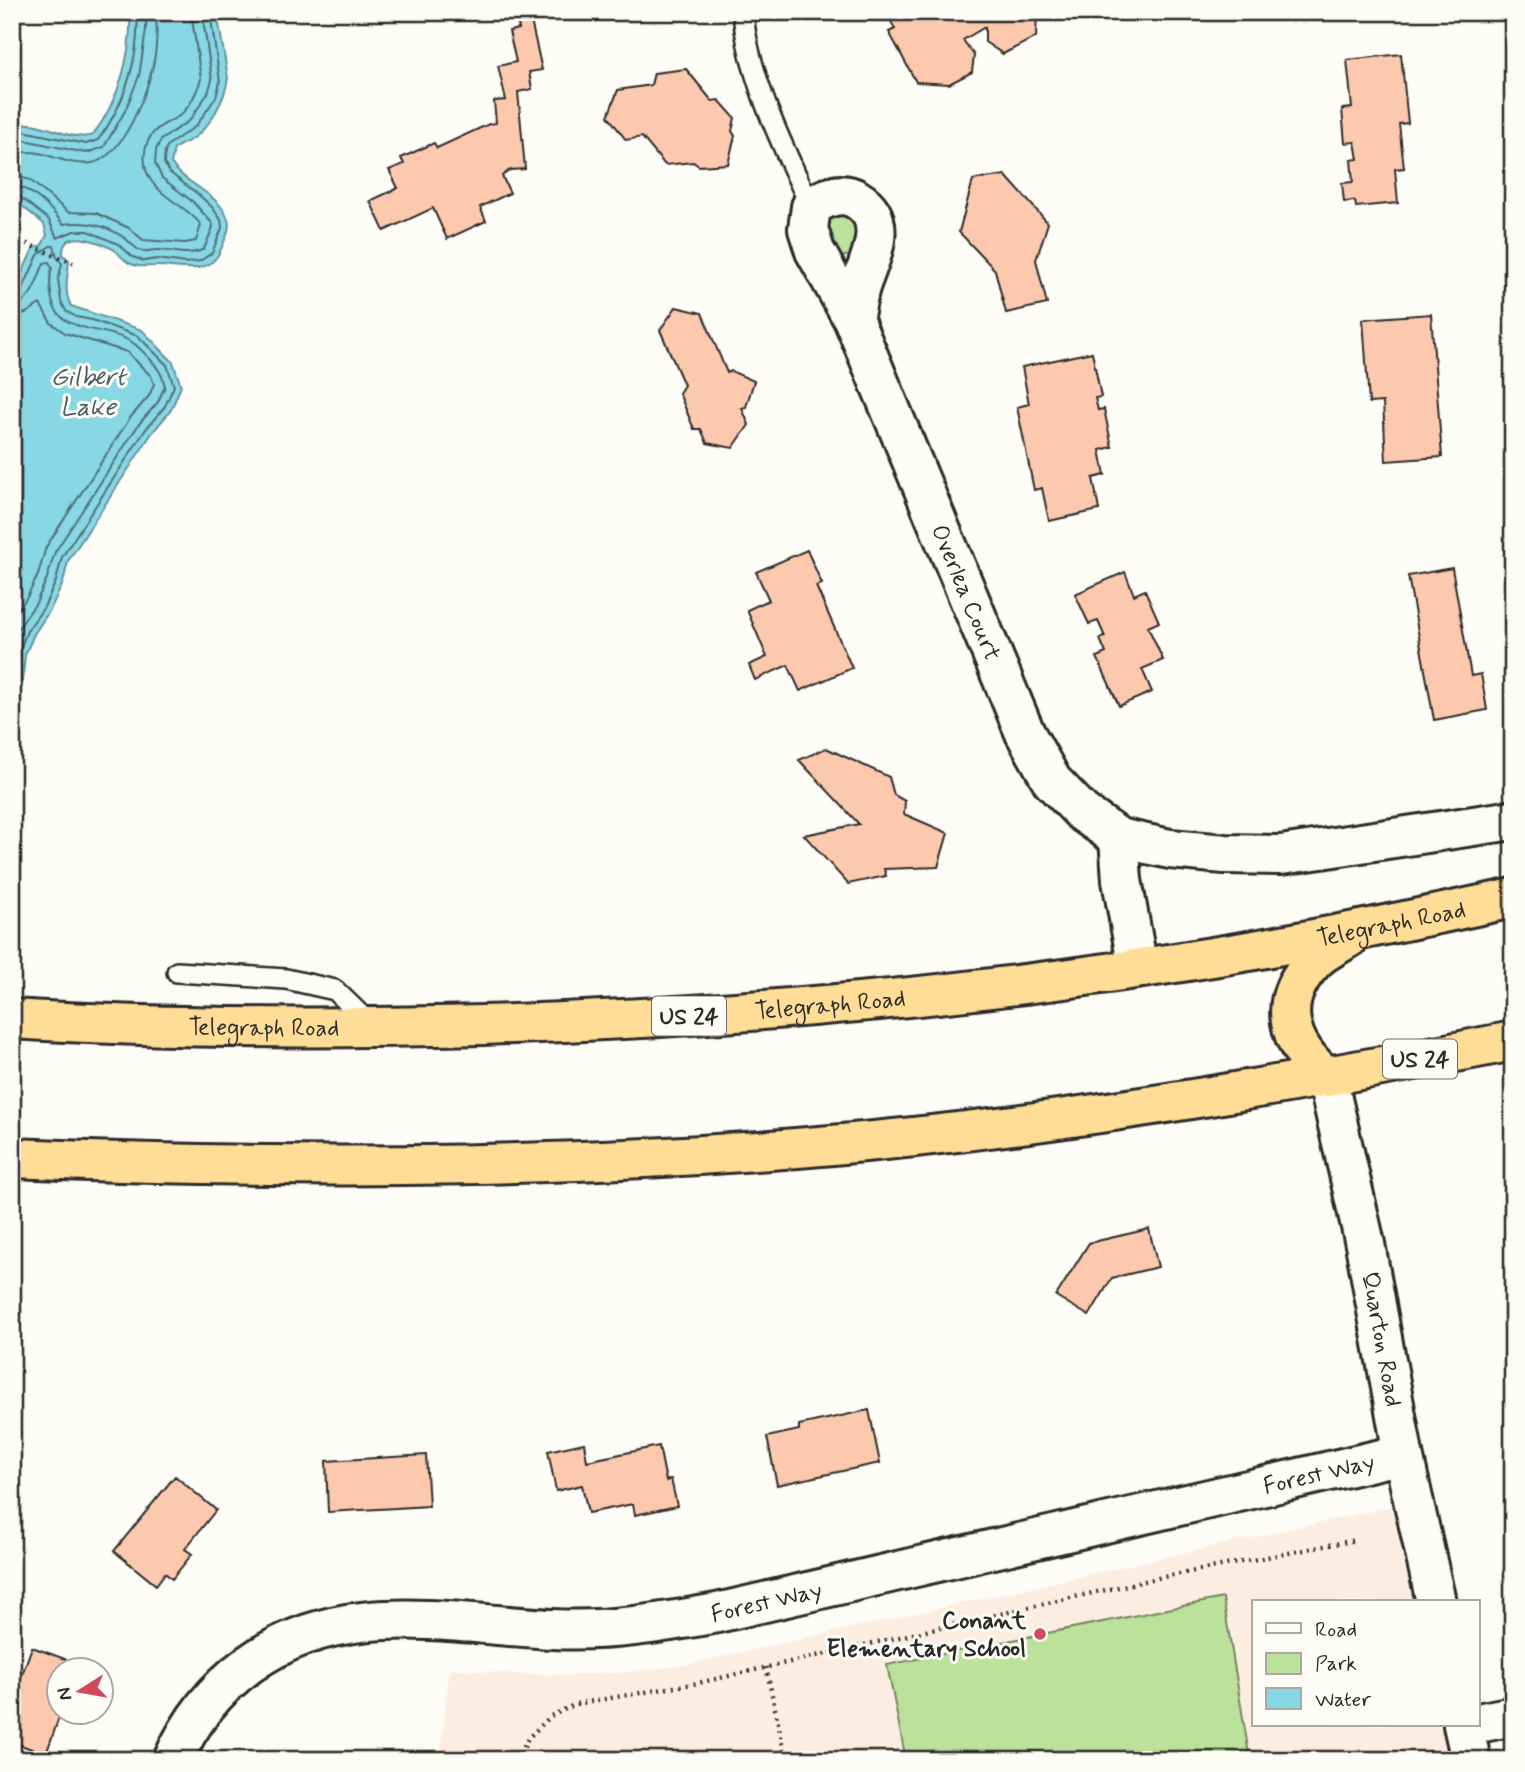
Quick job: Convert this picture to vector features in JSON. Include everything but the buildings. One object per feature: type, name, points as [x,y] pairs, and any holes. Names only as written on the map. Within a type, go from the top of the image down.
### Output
[{"type":"highway","name":"Telegraph Road","points":[[12,1019],[228,1027],[374,1028],[608,1021],[741,1013],[905,998],[1138,968],[1361,931],[1513,898]]},
{"type":"highway","points":[[1327,1077],[1308,1061],[1296,1042],[1290,1018],[1290,1000],[1296,984],[1315,959],[1361,931]]},
{"type":"highway","name":"US 24","points":[[12,1158],[172,1165],[340,1167],[646,1157],[914,1137],[1133,1108],[1327,1077],[1513,1041]]},
{"type":"street","points":[[811,207],[824,198],[840,195],[853,197],[864,205],[872,218],[875,250],[860,287],[853,319]]},
{"type":"street","name":"Overlea Court","points":[[811,207],[808,229],[815,251],[853,319],[1025,733],[1052,781],[1082,812],[1119,838],[1170,849],[1225,854],[1281,855],[1513,820]]},
{"type":"street","points":[[1119,838],[1122,880],[1138,968]]},
{"type":"street","name":"Quarton Road","points":[[1327,1077],[1365,1244],[1403,1454],[1436,1600]]},
{"type":"street","name":"Forest Way","points":[[173,1760],[186,1731],[207,1703],[237,1674],[258,1658],[290,1640],[334,1625],[354,1621],[406,1619],[554,1629],[596,1630],[647,1626],[717,1613],[1403,1454]]},
{"type":"street","points":[[1480,1723],[1513,1716]]},
{"type":"street","points":[[1464,1726],[1471,1760]]},
{"type":"lane","points":[[743,12],[756,72],[777,134],[811,207]]},
{"type":"lane","points":[[177,972],[286,979],[335,990],[374,1028]]},
{"type":"path","points":[[20,241],[73,263]]},
{"type":"path","points":[[518,1760],[528,1738],[551,1716],[576,1704],[698,1683],[1158,1578],[1356,1540]]},
{"type":"path","points":[[766,1667],[786,1760]]},
{"type":"shaded area","name":"Conant Elementary School","points":[[1411,1502],[1432,1600],[1252,1600],[1252,1726],[1457,1726],[1464,1760],[440,1760],[449,1668],[511,1674],[571,1675],[630,1672],[686,1665]]},
{"type":"green space","points":[[839,207],[862,229],[852,255],[839,257],[832,254],[825,214]]},
{"type":"green space","points":[[1223,1598],[1250,1760],[906,1760],[887,1665]]},
{"type":"water","name":"Gilbert Lake","points":[[130,12],[217,12],[228,78],[226,86],[211,119],[194,138],[174,149],[171,163],[184,177],[217,202],[228,219],[228,230],[216,258],[209,264],[192,268],[136,266],[127,262],[113,249],[82,238],[68,241],[64,246],[63,255],[69,260],[67,289],[71,306],[142,330],[173,362],[181,386],[171,410],[152,433],[68,561],[63,583],[25,655],[22,687],[13,687],[12,295],[33,249],[42,245],[47,235],[44,224],[12,198],[12,128],[31,124],[73,136],[93,135],[110,107],[122,76],[129,44]]},
{"type":"place","name":"Conant Elementary School","points":[[1040,1634]]}]
